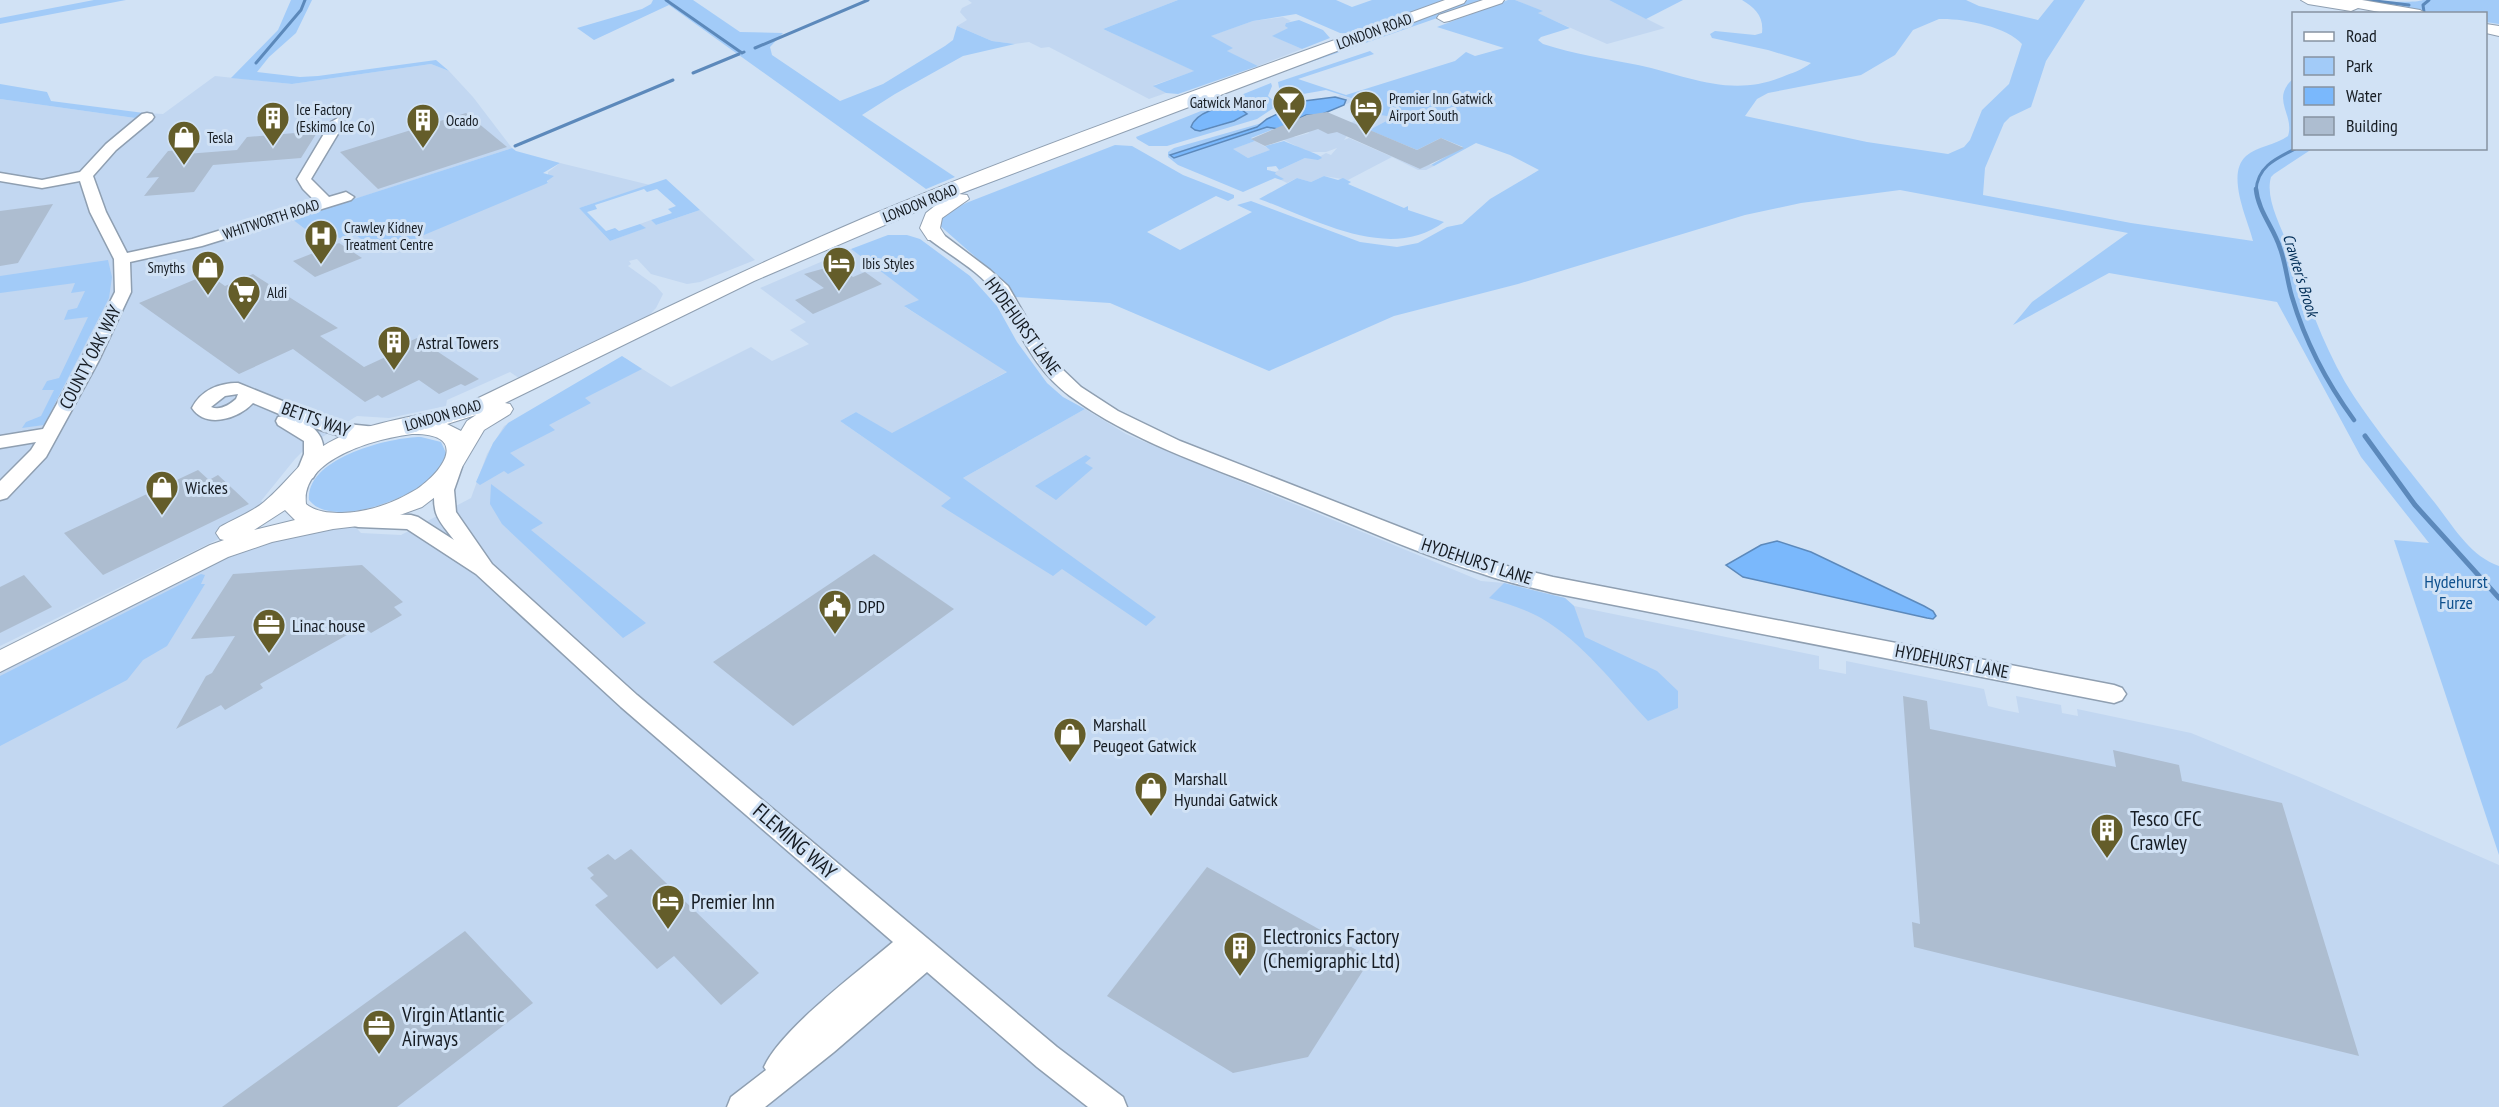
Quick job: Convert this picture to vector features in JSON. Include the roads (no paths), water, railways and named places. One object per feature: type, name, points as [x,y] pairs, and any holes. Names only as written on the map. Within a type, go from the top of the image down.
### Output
[{"type":"main road","name":"LONDON ROAD","points":[[389,430],[449,417],[478,406],[747,277],[962,186],[1459,0]]},
{"type":"main road","name":"LONDON ROAD","points":[[344,520],[378,514],[415,500],[439,484],[475,426],[495,413],[679,320],[879,230],[979,190],[1280,75],[1497,0]]},
{"type":"main road","points":[[2307,0],[2378,12]]},
{"type":"main road","points":[[2336,0],[2408,12]]},
{"type":"main road","points":[[935,236],[929,225],[935,214],[979,190]]},
{"type":"main road","points":[[879,230],[911,227],[935,236]]},
{"type":"main road","points":[[0,646],[251,523],[277,506],[325,456],[340,447],[389,430],[423,427],[445,430],[458,442],[454,463]]},
{"type":"main road","points":[[303,477],[294,497],[297,510],[316,519],[344,520]]},
{"type":"main road","points":[[0,662],[219,551],[268,534],[344,520]]},
{"type":"street","points":[[0,177],[45,184],[85,176],[111,147],[143,120]]},
{"type":"street","name":"WHITWORTH ROAD","points":[[122,259],[196,243],[326,203],[306,184],[304,178],[338,122]]},
{"type":"street","name":"COUNTY OAK WAY","points":[[0,493],[35,458],[51,433],[123,292],[122,259],[98,212],[85,176]]},
{"type":"street","points":[[326,203],[346,197]]},
{"type":"street","name":"HYDEHURST LANE","points":[[935,236],[984,273],[1002,290],[1045,361],[1070,386],[1103,410],[1173,446],[1431,547],[1489,569],[1553,585],[2114,694]]},
{"type":"street","name":"BETTS WAY","points":[[303,477],[316,449],[313,438],[306,431],[264,413],[245,410],[224,412],[243,404],[248,398],[247,393],[342,431],[362,434],[389,430]]},
{"type":"street","points":[[0,442],[51,433]]},
{"type":"street","name":"FLEMING WAY","points":[[454,463],[444,490],[446,513],[484,570]]},
{"type":"street","name":"FLEMING WAY","points":[[344,520],[411,522],[423,528],[454,553],[484,570],[629,701],[1047,1057],[1112,1107]]},
{"type":"street","points":[[749,1101],[824,1042],[920,948]]},
{"type":"water","points":[[1335,97],[1346,100],[1344,105],[1320,115],[1306,115],[1278,129],[1267,127],[1174,158],[1170,155],[1257,127],[1267,119],[1304,101]]},
{"type":"water","points":[[1237,106],[1247,114],[1234,121],[1200,131],[1191,127],[1198,117],[1210,110]]},
{"type":"water","points":[[1777,541],[1811,552],[1924,606],[1933,611],[1936,616],[1933,619],[1927,618],[1743,577],[1726,565],[1761,545]]},
{"type":"waterway","points":[[256,63],[301,10],[305,0]]},
{"type":"waterway","points":[[666,0],[742,53],[744,52]]},
{"type":"waterway","points":[[755,48],[868,0]]},
{"type":"waterway","points":[[2367,0],[2409,5]]},
{"type":"waterway","name":"Crawter's Brook","points":[[2424,12],[2423,5],[2429,0]]},
{"type":"waterway","points":[[693,73],[739,54]]},
{"type":"waterway","points":[[515,146],[673,80]]},
{"type":"waterway","name":"Crawter's Brook","points":[[2256,190],[2257,182],[2264,169],[2276,159],[2293,150]]},
{"type":"waterway","name":"Crawter's Brook","points":[[2256,190],[2260,205],[2280,248],[2303,330],[2326,376],[2354,420]]},
{"type":"waterway","name":"Crawter's Brook","points":[[2365,436],[2415,505],[2499,598]]},
{"type":"place","name":"Gatwick Manor","points":[[1289,131]]},
{"type":"place","name":"Premier Inn Gatwick Airport South","points":[[1366,136]]},
{"type":"place","name":"Ice Factory (Eskimo Ice Co)","points":[[273,147]]},
{"type":"place","name":"Ocado","points":[[423,149]]},
{"type":"place","name":"Tesla","points":[[184,166]]},
{"type":"place","name":"Crawley Kidney Treatment Centre","points":[[321,265]]},
{"type":"place","name":"Ibis Styles","points":[[839,292]]},
{"type":"place","name":"Smyths","points":[[208,296]]},
{"type":"place","name":"Aldi","points":[[244,321]]},
{"type":"place","name":"Astral Towers","points":[[394,371]]},
{"type":"place","name":"Wickes","points":[[162,516]]},
{"type":"place","name":"DPD","points":[[835,635]]},
{"type":"place","name":"Linac house","points":[[269,654]]},
{"type":"place","name":"Marshall Peugeot Gatwick","points":[[1070,763]]},
{"type":"place","name":"Marshall Hyundai Gatwick","points":[[1151,817]]},
{"type":"place","name":"Tesco CFC Crawley","points":[[2107,859]]},
{"type":"place","name":"Premier Inn","points":[[668,930]]},
{"type":"place","name":"Electronics Factory (Chemigraphic Ltd)","points":[[1240,977]]},
{"type":"place","name":"Virgin Atlantic Airways","points":[[379,1055]]},
{"type":"park label","name":"Hydehurst Furze","points":[[2456,591]]}]
